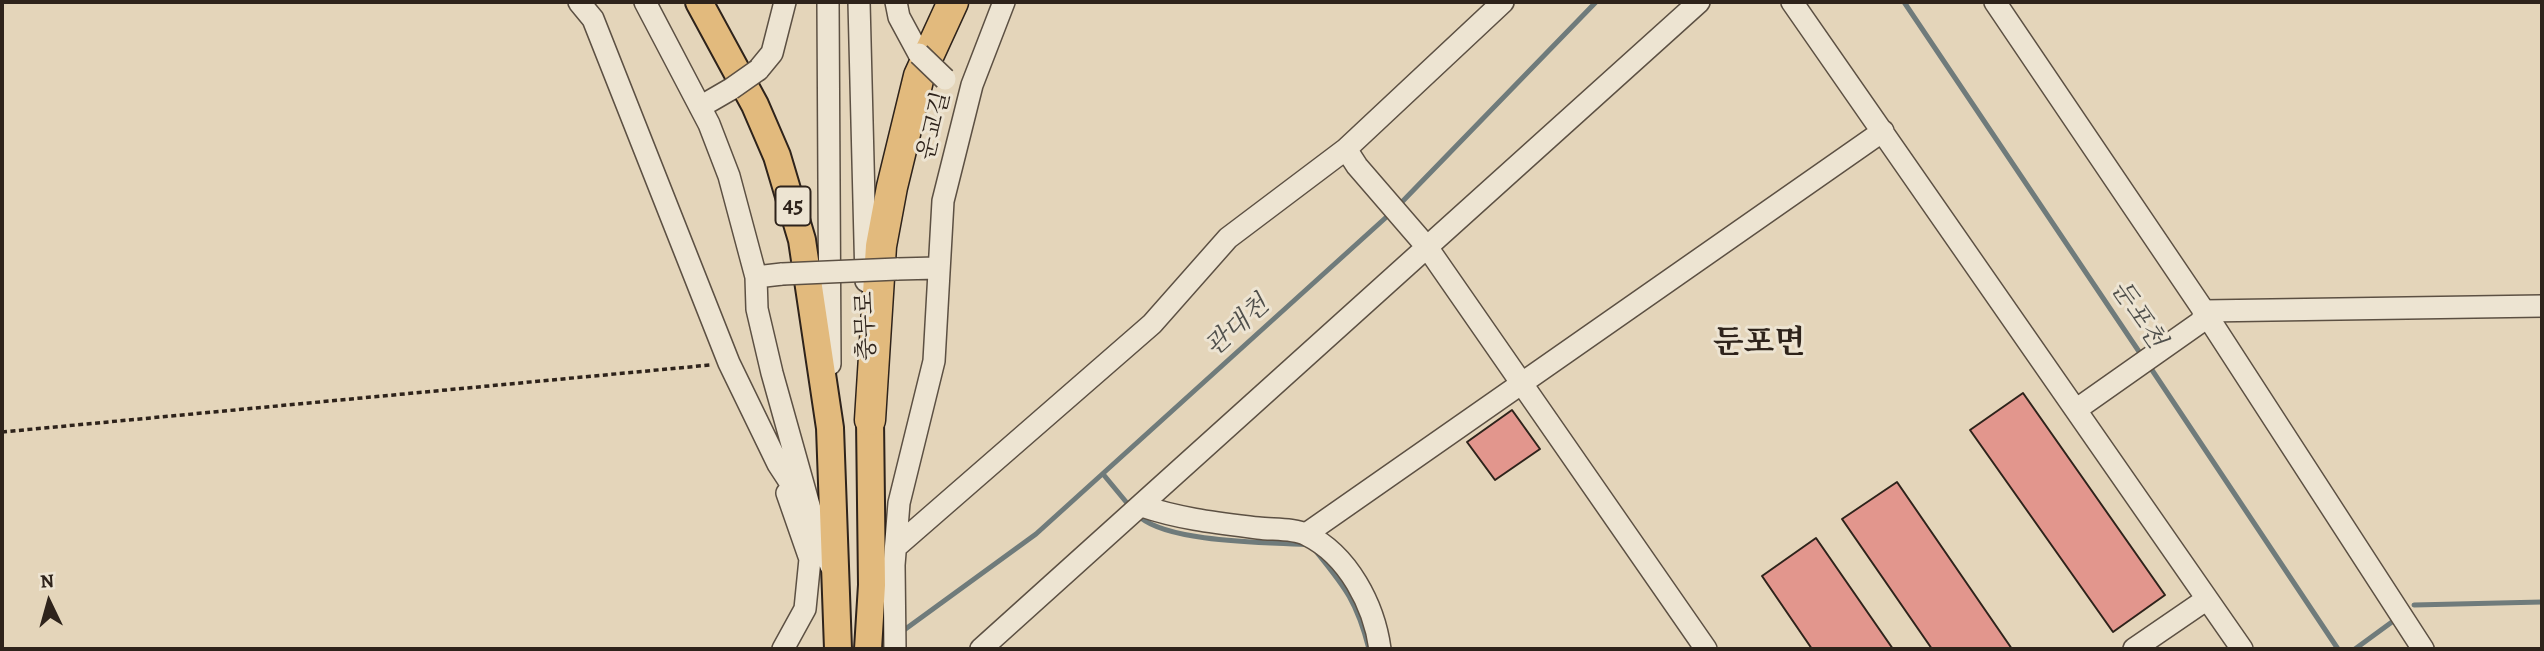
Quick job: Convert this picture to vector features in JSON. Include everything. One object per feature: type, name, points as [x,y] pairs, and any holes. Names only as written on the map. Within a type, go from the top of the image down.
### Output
[{"type":"highway","points":[[870,420],[881,246],[892,187],[919,76],[953,2]]},
{"type":"main road","name":"45","points":[[701,5],[755,105],[792,201],[802,240],[830,428]]},
{"type":"main road","name":"충무로","points":[[869,649],[872,585],[870,420]]},
{"type":"main road","name":"충무로","points":[[830,428],[838,649]]},
{"type":"street","points":[[579,2],[593,19],[729,363],[778,464],[810,559],[805,609],[783,649]]},
{"type":"street","points":[[645,2],[700,107],[729,176],[756,277],[757,309],[772,373],[812,516],[836,580]]},
{"type":"street","points":[[700,107],[758,70],[772,53],[785,2]]},
{"type":"street","name":"충무로","points":[[828,2],[830,428]]},
{"type":"street","name":"충무로","points":[[859,2],[870,420]]},
{"type":"street","points":[[896,2],[899,17],[919,54],[945,79],[972,85]]},
{"type":"street","name":"운교길","points":[[895,649],[898,503],[934,361],[937,268],[943,201],[972,85],[1004,2]]},
{"type":"street","points":[[895,555],[1152,324],[1228,239],[1351,157],[1503,2]]},
{"type":"street","points":[[981,649],[1142,506],[1424,243],[1699,2]]},
{"type":"street","points":[[1792,2],[1883,131],[2084,404],[2207,599],[2242,649]]},
{"type":"street","points":[[1995,2],[2423,649]]},
{"type":"street","points":[[1306,534],[1521,381],[1883,131]]},
{"type":"street","points":[[1351,157],[1424,243],[1706,649]]},
{"type":"street","points":[[756,277],[937,268]]},
{"type":"street","points":[[2084,404],[2203,316],[2542,306]]},
{"type":"street","points":[[778,464],[812,516]]},
{"type":"street","points":[[1142,506],[1176,517],[1306,534],[1337,559],[1357,585],[1371,608],[1380,649]]},
{"type":"street","points":[[2134,649],[2207,599]]},
{"type":"path","points":[[2,432],[729,363]]},
{"type":"building","points":[[2023,393],[2165,595],[2113,632],[1970,430]]},
{"type":"building","points":[[1512,410],[1540,449],[1495,480],[1467,442]]},
{"type":"building","points":[[1897,482],[2012,649],[1932,649],[1842,519]]},
{"type":"building","points":[[1816,538],[1893,649],[1812,649],[1762,576]]},
{"type":"waterway","name":"관대천","points":[[1399,205],[1596,2]]},
{"type":"waterway","name":"둔포천","points":[[1904,2],[2142,356]]},
{"type":"waterway","name":"관대천","points":[[900,633],[1036,534],[1392,212]]},
{"type":"waterway","name":"둔포천","points":[[2148,364],[2338,649]]},
{"type":"waterway","points":[[1103,474],[1127,503]]},
{"type":"waterway","points":[[1141,518],[1156,526],[1198,537],[1311,545],[1347,593],[1359,617],[1369,649]]},
{"type":"waterway","points":[[2414,605],[2542,602]]},
{"type":"waterway","points":[[2355,649],[2396,619]]},
{"type":"district","name":"둔포면","points":[[1759,344]]}]
